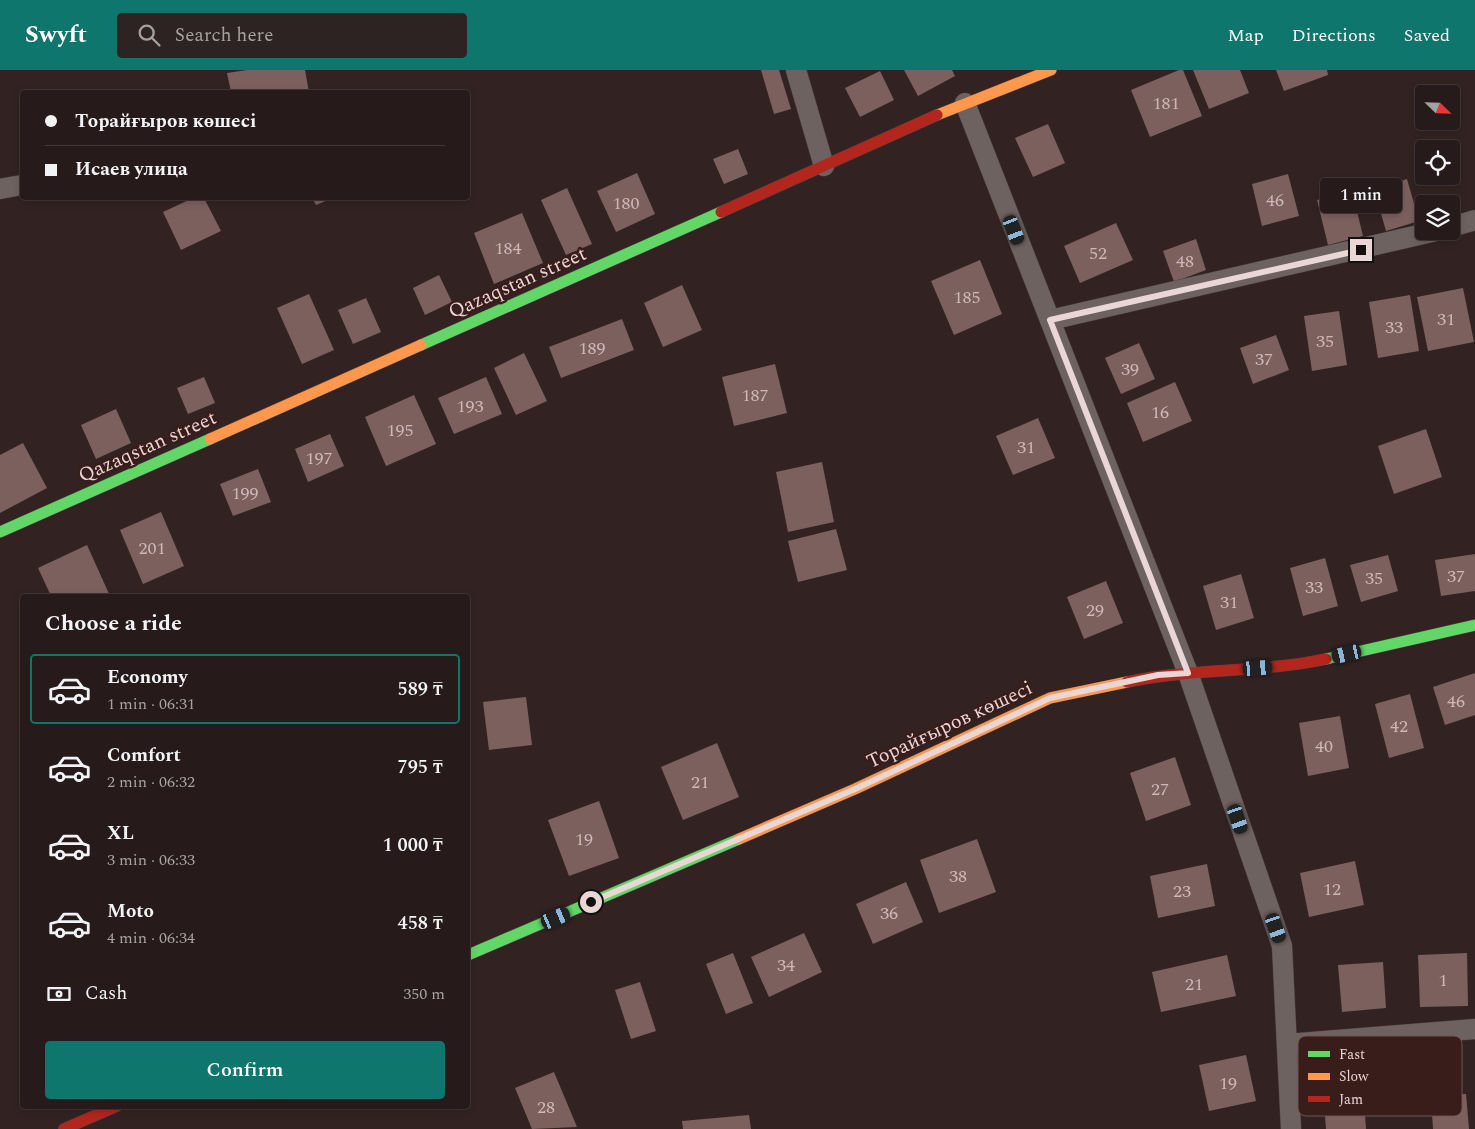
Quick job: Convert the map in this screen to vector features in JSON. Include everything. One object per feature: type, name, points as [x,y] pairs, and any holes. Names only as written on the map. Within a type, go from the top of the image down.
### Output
[{"type":"street","points":[[796,70],[824,166]]},
{"type":"street","name":"Qazaqstan street","points":[[0,532],[965,103],[1051,70]]},
{"type":"street","points":[[965,103],[1188,673],[1282,946],[1291,1129]]},
{"type":"street","points":[[0,189],[20,185]]},
{"type":"street","points":[[1460,224],[1475,220]]},
{"type":"street","points":[[1050,320],[1415,236]]},
{"type":"street","name":"Торайғыров көшесі","points":[[470,955],[855,789],[1050,698],[1158,675],[1293,666],[1475,625]]},
{"type":"street","points":[[1387,1036],[1475,1029]]},
{"type":"street","points":[[1287,1044],[1298,1043]]},
{"type":"street","points":[[64,1129],[110,1109]]},
{"type":"building","points":[[247,70],[305,70],[309,90],[231,90],[227,73]]},
{"type":"building","points":[[761,70],[779,70],[791,109],[774,114]]},
{"type":"building","points":[[904,70],[952,70],[955,76],[918,96]]},
{"type":"building","points":[[1183,70],[1202,116],[1150,137],[1131,90]]},
{"type":"building","points":[[1193,70],[1240,70],[1249,93],[1209,109]]},
{"type":"building","points":[[1276,70],[1327,70],[1328,75],[1284,91]]},
{"type":"building","points":[[880,71],[894,100],[860,117],[845,88]]},
{"type":"building","points":[[1048,124],[1065,163],[1033,177],[1015,138]]},
{"type":"building","points":[[738,149],[748,174],[724,184],[713,159]]},
{"type":"building","points":[[637,173],[655,214],[616,232],[597,191]]},
{"type":"building","points":[[1288,174],[1299,216],[1262,226],[1252,184]]},
{"type":"building","points":[[1407,179],[1415,207],[1415,222],[1386,231],[1374,189]]},
{"type":"building","points":[[567,188],[592,244],[566,255],[541,200]]},
{"type":"building","points":[[1352,191],[1363,236],[1328,245],[1317,200]]},
{"type":"building","points":[[189,200],[205,200],[221,231],[181,250],[163,212]]},
{"type":"building","points":[[313,200],[328,200],[316,205]]},
{"type":"building","points":[[522,213],[543,263],[494,284],[474,233]]},
{"type":"building","points":[[1116,223],[1133,260],[1080,283],[1064,246]]},
{"type":"building","points":[[1196,239],[1206,270],[1174,282],[1163,251]]},
{"type":"building","points":[[980,260],[1002,314],[954,335],[931,281]]},
{"type":"building","points":[[439,275],[452,302],[425,315],[413,288]]},
{"type":"building","points":[[682,285],[702,330],[663,347],[644,303]]},
{"type":"building","points":[[1463,288],[1474,342],[1428,351],[1417,297]]},
{"type":"building","points":[[309,294],[334,350],[302,364],[277,308]]},
{"type":"building","points":[[1410,295],[1419,351],[1378,358],[1369,302]]},
{"type":"building","points":[[366,298],[381,332],[353,344],[338,310]]},
{"type":"building","points":[[1339,311],[1347,365],[1312,371],[1304,316]]},
{"type":"building","points":[[622,319],[634,350],[561,378],[549,347]]},
{"type":"building","points":[[1276,335],[1289,370],[1253,384],[1240,348]]},
{"type":"building","points":[[1139,343],[1155,379],[1121,394],[1105,358]]},
{"type":"building","points":[[524,353],[547,401],[516,415],[494,368]]},
{"type":"building","points":[[775,364],[787,413],[734,426],[722,377]]},
{"type":"building","points":[[204,377],[215,403],[188,414],[177,388]]},
{"type":"building","points":[[486,377],[502,414],[454,434],[438,398]]},
{"type":"building","points":[[1175,382],[1192,421],[1143,442],[1127,403]]},
{"type":"building","points":[[414,395],[436,444],[386,466],[365,417]]},
{"type":"building","points":[[116,409],[131,443],[96,459],[81,425]]},
{"type":"building","points":[[1038,418],[1055,458],[1013,475],[996,436]]},
{"type":"building","points":[[1426,429],[1442,477],[1394,494],[1378,446]]},
{"type":"building","points":[[330,434],[344,466],[308,482],[295,449]]},
{"type":"building","points":[[23,443],[47,488],[0,513],[0,455]]},
{"type":"building","points":[[822,462],[834,522],[788,532],[776,472]]},
{"type":"building","points":[[258,469],[271,502],[233,516],[220,484]]},
{"type":"building","points":[[161,512],[184,566],[143,584],[120,530]]},
{"type":"building","points":[[836,529],[847,570],[798,582],[788,541]]},
{"type":"building","points":[[87,545],[109,594],[50,594],[38,568]]},
{"type":"building","points":[[1475,554],[1475,591],[1441,596],[1435,560]]},
{"type":"building","points":[[1388,555],[1398,591],[1361,602],[1350,565]]},
{"type":"building","points":[[1325,558],[1338,606],[1303,616],[1290,568]]},
{"type":"building","points":[[1241,574],[1254,618],[1216,630],[1203,586]]},
{"type":"building","points":[[1106,581],[1123,623],[1084,639],[1067,597]]},
{"type":"building","points":[[1475,673],[1475,715],[1445,725],[1433,687]]},
{"type":"building","points":[[1410,694],[1424,748],[1389,758],[1375,704]]},
{"type":"building","points":[[526,697],[532,745],[489,750],[483,702]]},
{"type":"building","points":[[1340,716],[1349,768],[1308,776],[1299,723]]},
{"type":"building","points":[[717,743],[739,797],[683,820],[661,767]]},
{"type":"building","points":[[1175,757],[1191,805],[1146,821],[1130,773]]},
{"type":"building","points":[[599,801],[619,858],[569,876],[548,820]]},
{"type":"building","points":[[977,839],[996,892],[939,913],[920,860]]},
{"type":"building","points":[[1355,861],[1364,905],[1309,917],[1300,873]]},
{"type":"building","points":[[1207,864],[1215,906],[1158,918],[1150,876]]},
{"type":"building","points":[[906,882],[923,922],[873,944],[856,904]]},
{"type":"building","points":[[804,933],[822,972],[769,997],[751,957]]},
{"type":"building","points":[[733,953],[753,1003],[726,1014],[706,964]]},
{"type":"building","points":[[1467,953],[1468,1006],[1420,1007],[1418,955]]},
{"type":"building","points":[[1227,955],[1236,996],[1161,1012],[1152,972]]},
{"type":"building","points":[[1383,962],[1386,1008],[1342,1012],[1338,965]]},
{"type":"building","points":[[640,982],[656,1031],[631,1039],[615,990]]},
{"type":"building","points":[[1246,1055],[1256,1101],[1209,1111],[1199,1065]]},
{"type":"building","points":[[554,1072],[577,1127],[532,1129],[515,1088]]},
{"type":"building","points":[[1462,1094],[1466,1094],[1469,1129],[1433,1129],[1432,1116],[1462,1116]]},
{"type":"building","points":[[749,1115],[751,1129],[683,1129],[682,1121]]},
{"type":"building","points":[[1325,1116],[1365,1116],[1366,1129],[1326,1129]]},
{"type":"traffic: fast","points":[[421,345],[721,212]]},
{"type":"traffic: fast","points":[[0,532],[210,439]]},
{"type":"traffic: fast","points":[[1326,659],[1475,625]]},
{"type":"traffic: fast","points":[[470,954],[739,839]]},
{"type":"traffic: slow","points":[[937,115],[1051,70]]},
{"type":"traffic: slow","points":[[210,439],[421,345]]},
{"type":"traffic: slow","points":[[739,839],[855,789],[1050,698],[1127,682]]},
{"type":"traffic: jam","points":[[721,212],[937,115]]},
{"type":"traffic: jam","points":[[1127,682],[1176,674],[1276,667],[1326,659]]},
{"type":"traffic: jam","points":[[64,1129],[110,1109]]},
{"type":"route","points":[[591,902],[855,789],[1050,698],[1158,675],[1188,673],[1050,320],[1361,250]]}]
